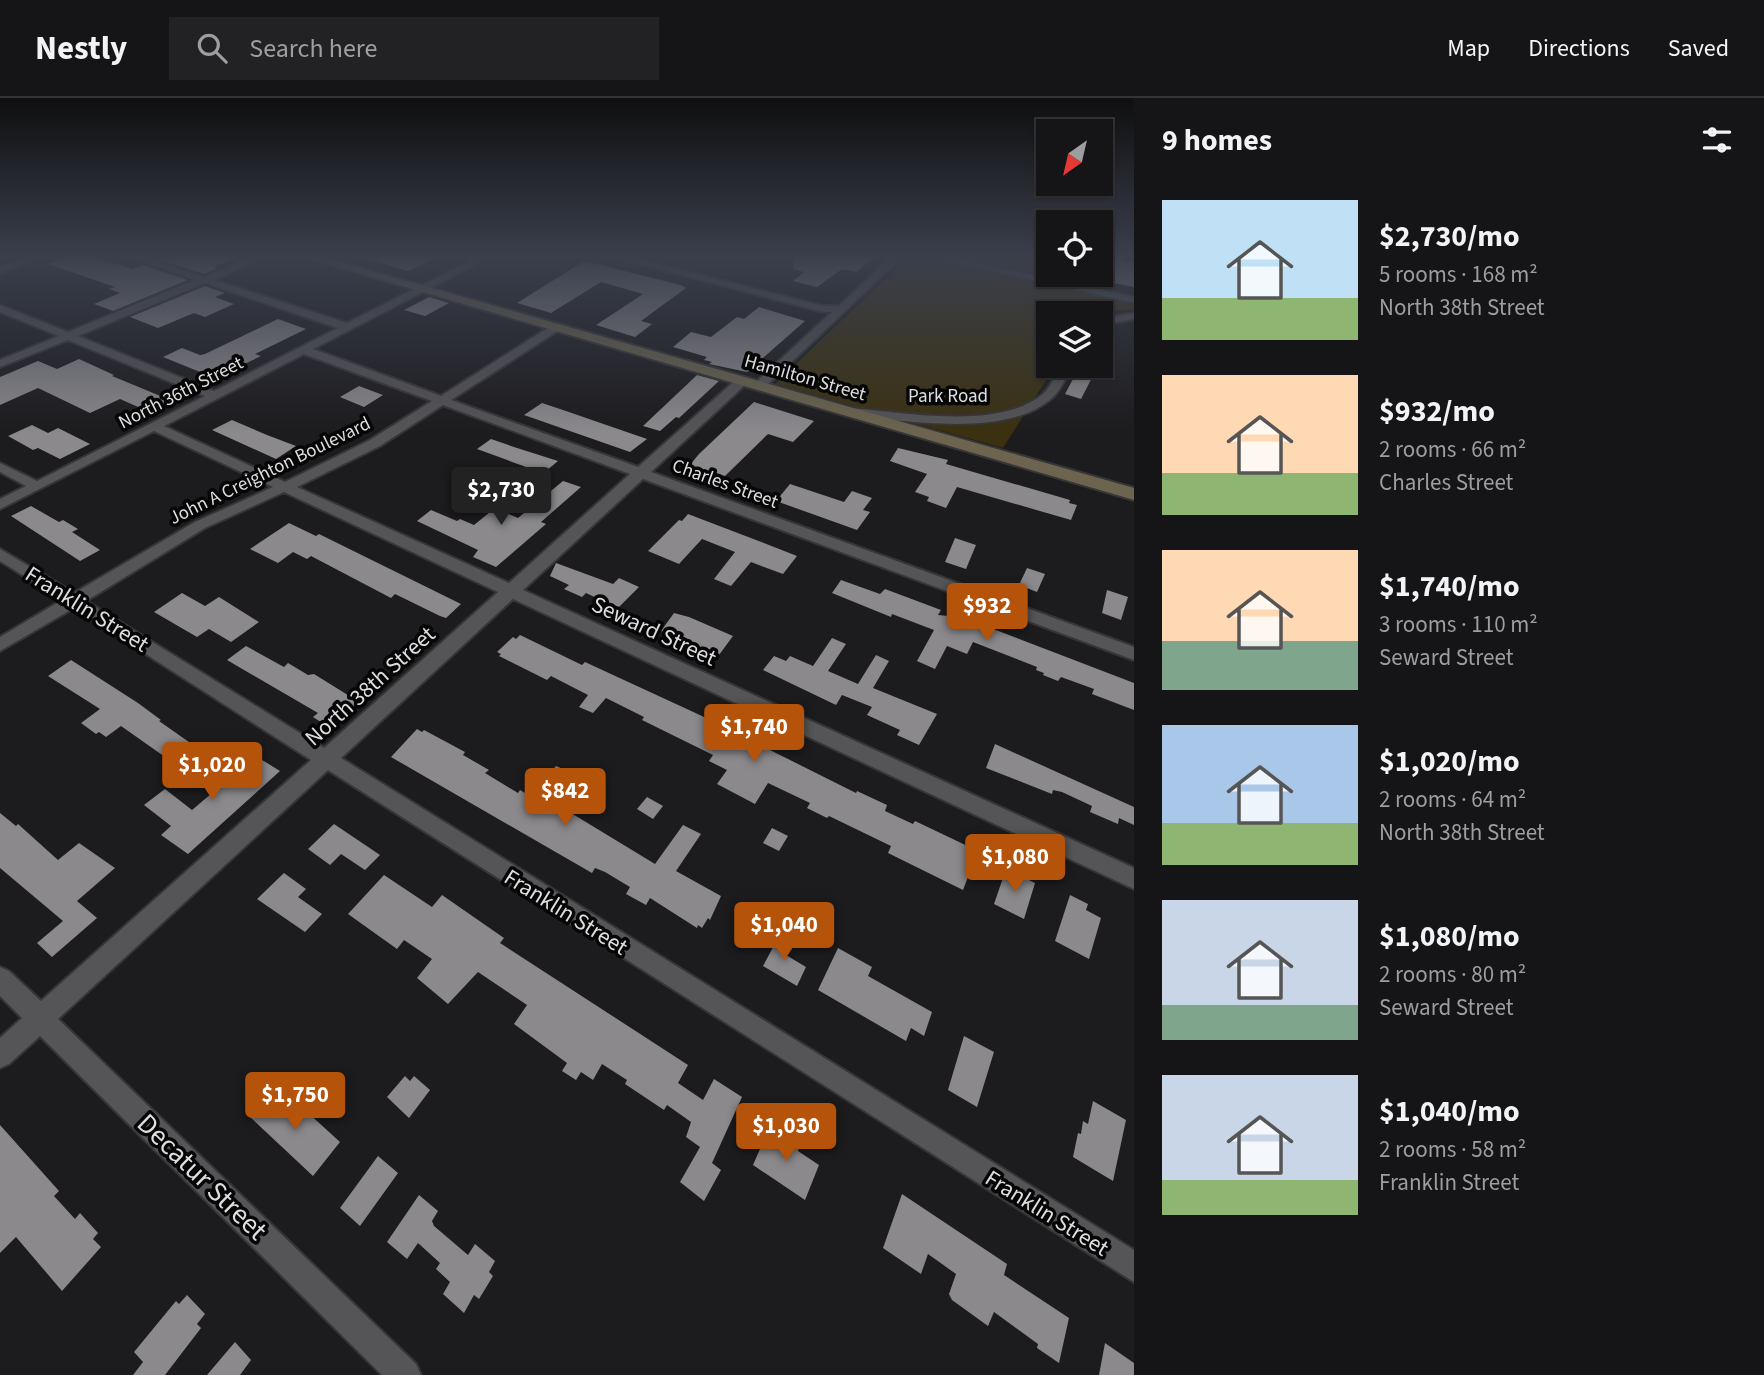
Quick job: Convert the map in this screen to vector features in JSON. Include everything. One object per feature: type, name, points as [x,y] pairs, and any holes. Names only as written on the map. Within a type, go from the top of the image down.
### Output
[{"type":"main road","name":"Hamilton Street","points":[[508,315],[1134,494]]},
{"type":"street","points":[[16,315],[214,396]]},
{"type":"street","points":[[0,364],[120,315]]},
{"type":"street","points":[[310,315],[348,327]]},
{"type":"street","name":"North 36th Street","points":[[0,505],[372,315]]},
{"type":"street","name":"North 38th Street","points":[[0,1055],[641,474],[835,315]]},
{"type":"street","points":[[1113,320],[1134,316]]},
{"type":"street","name":"John A Creighton Boulevard","points":[[0,645],[200,524],[376,443],[555,328]]},
{"type":"street","name":"Charles Street","points":[[304,349],[1134,654]]},
{"type":"street","name":"Park Road","points":[[850,412],[969,418],[1008,414],[1030,407],[1045,398],[1058,378]]},
{"type":"street","name":"Seward Street","points":[[153,426],[1134,879]]},
{"type":"street","points":[[0,467],[36,486]]},
{"type":"street","name":"Franklin Street","points":[[0,554],[1134,1267]]},
{"type":"street","name":"Decatur Street","points":[[0,979],[405,1375]]},
{"type":"shaded area","points":[[848,315],[1036,315],[1036,378],[1047,378],[1003,448],[775,384]]},
{"type":"building","points":[[136,315],[190,315],[158,328],[130,317]]},
{"type":"building","points":[[612,315],[650,315],[641,321],[652,324],[635,337],[596,325]]},
{"type":"building","points":[[750,315],[784,315],[805,321],[747,372],[709,364],[712,362],[704,360],[707,357],[673,347],[691,332],[711,337],[737,317],[744,319]]},
{"type":"building","points":[[278,319],[306,329],[255,354],[261,356],[215,378],[163,357],[182,348],[200,355],[205,354]]},
{"type":"building","points":[[79,359],[175,402],[154,414],[120,399],[90,413],[38,388],[0,405],[0,377],[38,361],[57,369]]},
{"type":"building","points":[[697,375],[719,381],[679,418],[676,417],[660,431],[643,426]]},
{"type":"building","points":[[1074,378],[1092,378],[1081,399],[1065,394]]},
{"type":"building","points":[[359,386],[383,395],[364,407],[340,397]]},
{"type":"building","points":[[754,402],[814,421],[793,442],[768,434],[725,476],[710,471],[703,478],[685,471],[699,454]]},
{"type":"building","points":[[542,403],[647,439],[630,452],[524,415]]},
{"type":"building","points":[[232,420],[296,446],[276,459],[212,430]]},
{"type":"building","points":[[32,425],[48,433],[58,428],[90,444],[60,459],[38,448],[33,450],[8,436]]},
{"type":"building","points":[[491,439],[558,461],[540,476],[523,469],[526,467],[477,449]]},
{"type":"building","points":[[898,448],[948,460],[946,464],[1070,500],[1069,503],[1077,505],[1071,520],[957,487],[946,508],[927,501],[929,497],[915,492],[927,474],[890,461]]},
{"type":"building","points":[[563,481],[581,487],[541,522],[546,524],[496,567],[473,557],[478,550],[417,521],[431,510],[474,525],[495,508],[518,518]]},
{"type":"building","points":[[790,484],[844,502],[852,491],[872,498],[863,510],[870,512],[857,530],[776,501]]},
{"type":"building","points":[[31,506],[78,529],[72,532],[100,550],[80,561],[11,516]]},
{"type":"building","points":[[688,514],[797,556],[783,574],[751,562],[731,586],[714,579],[735,552],[702,539],[679,564],[648,551]]},
{"type":"building","points":[[289,523],[316,536],[319,534],[461,604],[446,618],[395,594],[391,598],[311,556],[307,559],[293,552],[278,563],[250,549]]},
{"type":"building","points":[[955,538],[976,545],[966,569],[945,562]]},
{"type":"building","points":[[556,563],[613,584],[619,578],[639,587],[618,608],[586,593],[582,597],[564,589],[569,585],[550,576]]},
{"type":"building","points":[[1027,568],[1045,574],[1037,592],[1019,585]]},
{"type":"building","points":[[841,580],[880,594],[885,589],[941,610],[938,615],[958,617],[996,630],[1134,683],[1134,710],[1092,694],[1094,689],[1061,677],[1058,681],[1043,675],[1044,673],[1036,670],[1037,667],[973,642],[967,654],[947,646],[935,669],[917,661],[934,630],[892,614],[891,617],[832,593]]},
{"type":"building","points":[[1107,590],[1128,597],[1121,620],[1102,613]]},
{"type":"building","points":[[182,593],[205,606],[219,597],[259,622],[231,642],[209,629],[197,637],[154,612]]},
{"type":"building","points":[[674,613],[733,636],[719,655],[661,631]]},
{"type":"building","points":[[520,635],[582,665],[585,662],[702,716],[856,793],[857,791],[887,805],[885,811],[913,824],[915,821],[978,851],[963,890],[888,853],[891,846],[807,808],[810,803],[768,783],[755,804],[717,784],[727,770],[709,761],[713,755],[642,720],[644,717],[606,698],[593,713],[579,707],[588,695],[551,676],[547,680],[499,656],[501,654],[497,652],[513,637],[516,639]]},
{"type":"building","points":[[832,638],[846,644],[828,671],[858,684],[876,655],[889,661],[873,688],[937,714],[919,745],[897,735],[900,730],[867,715],[872,707],[842,695],[836,705],[763,670],[774,656],[786,661],[790,656],[813,666]]},
{"type":"building","points":[[246,646],[284,667],[288,663],[308,675],[314,674],[359,702],[330,728],[313,717],[318,713],[227,660]]},
{"type":"building","points":[[71,660],[138,703],[196,747],[175,764],[121,726],[106,737],[99,732],[96,734],[81,723],[100,709],[48,676]]},
{"type":"building","points":[[417,729],[422,732],[424,730],[465,752],[463,755],[489,770],[485,773],[518,793],[520,790],[530,796],[556,766],[570,772],[548,799],[655,864],[683,825],[701,834],[676,871],[721,896],[710,920],[708,918],[702,928],[698,925],[697,928],[650,898],[646,905],[626,894],[630,887],[605,872],[595,868],[592,873],[391,757]]},
{"type":"building","points":[[995,744],[1134,807],[1134,825],[1119,818],[1118,824],[1090,812],[1092,806],[1062,792],[1053,790],[1052,794],[986,768]]},
{"type":"building","points":[[241,747],[280,771],[188,854],[161,835],[171,826],[144,805],[165,789],[192,810],[237,772],[224,761]]},
{"type":"building","points":[[647,797],[663,806],[653,819],[637,809]]},
{"type":"building","points":[[0,813],[16,826],[18,824],[58,860],[79,843],[115,868],[77,901],[97,918],[52,957],[37,943],[63,921],[0,868]]},
{"type":"building","points":[[334,824],[380,855],[365,870],[341,854],[330,865],[308,849]]},
{"type":"building","points":[[772,828],[788,836],[779,851],[763,843]]},
{"type":"building","points":[[1006,869],[1035,883],[1024,919],[994,904]]},
{"type":"building","points":[[284,873],[306,889],[298,897],[322,914],[305,932],[257,899]]},
{"type":"building","points":[[384,875],[432,907],[442,895],[504,938],[500,943],[688,1065],[678,1083],[703,1100],[714,1079],[742,1097],[712,1163],[721,1170],[704,1201],[680,1182],[700,1147],[686,1137],[691,1122],[667,1105],[664,1110],[625,1084],[627,1080],[602,1064],[593,1080],[581,1072],[576,1080],[562,1071],[567,1063],[514,1024],[527,1005],[478,972],[448,1004],[417,978],[432,959],[404,940],[397,949],[348,914]]},
{"type":"building","points":[[1070,895],[1088,904],[1086,910],[1101,918],[1089,959],[1055,941]]},
{"type":"building","points":[[779,936],[792,943],[786,955],[806,967],[797,986],[763,966]]},
{"type":"building","points":[[838,948],[872,967],[868,976],[932,1012],[924,1036],[911,1028],[906,1041],[818,990]]},
{"type":"building","points":[[964,1036],[994,1052],[977,1107],[948,1090]]},
{"type":"building","points":[[405,1076],[410,1081],[414,1076],[430,1090],[409,1118],[387,1097]]},
{"type":"building","points":[[272,1090],[301,1116],[306,1111],[340,1142],[313,1176],[249,1116]]},
{"type":"building","points":[[1093,1101],[1126,1120],[1113,1181],[1073,1157],[1078,1133],[1081,1134],[1083,1121],[1088,1124]]},
{"type":"building","points":[[0,1125],[59,1191],[54,1196],[75,1219],[80,1213],[98,1233],[93,1239],[101,1247],[62,1291],[16,1237],[0,1253]]},
{"type":"building","points":[[777,1128],[801,1143],[798,1151],[819,1165],[805,1200],[753,1165],[768,1131],[774,1135]]},
{"type":"building","points":[[378,1156],[398,1173],[360,1226],[340,1208]]},
{"type":"building","points":[[902,1194],[1007,1264],[1004,1275],[1069,1318],[1059,1363],[994,1312],[988,1326],[952,1300],[949,1294],[956,1274],[928,1254],[921,1274],[883,1248]]},
{"type":"building","points":[[419,1195],[438,1211],[432,1221],[434,1226],[468,1255],[475,1244],[495,1261],[489,1272],[493,1276],[479,1299],[474,1295],[464,1313],[443,1294],[450,1282],[436,1269],[440,1263],[418,1243],[407,1259],[387,1242]]},
{"type":"building","points":[[187,1295],[205,1314],[197,1324],[201,1328],[165,1375],[133,1375],[143,1362],[134,1352],[176,1301],[179,1304]]},
{"type":"building","points":[[235,1342],[251,1360],[240,1375],[207,1375]]},
{"type":"building","points":[[1105,1343],[1134,1363],[1134,1375],[1099,1375]]}]
